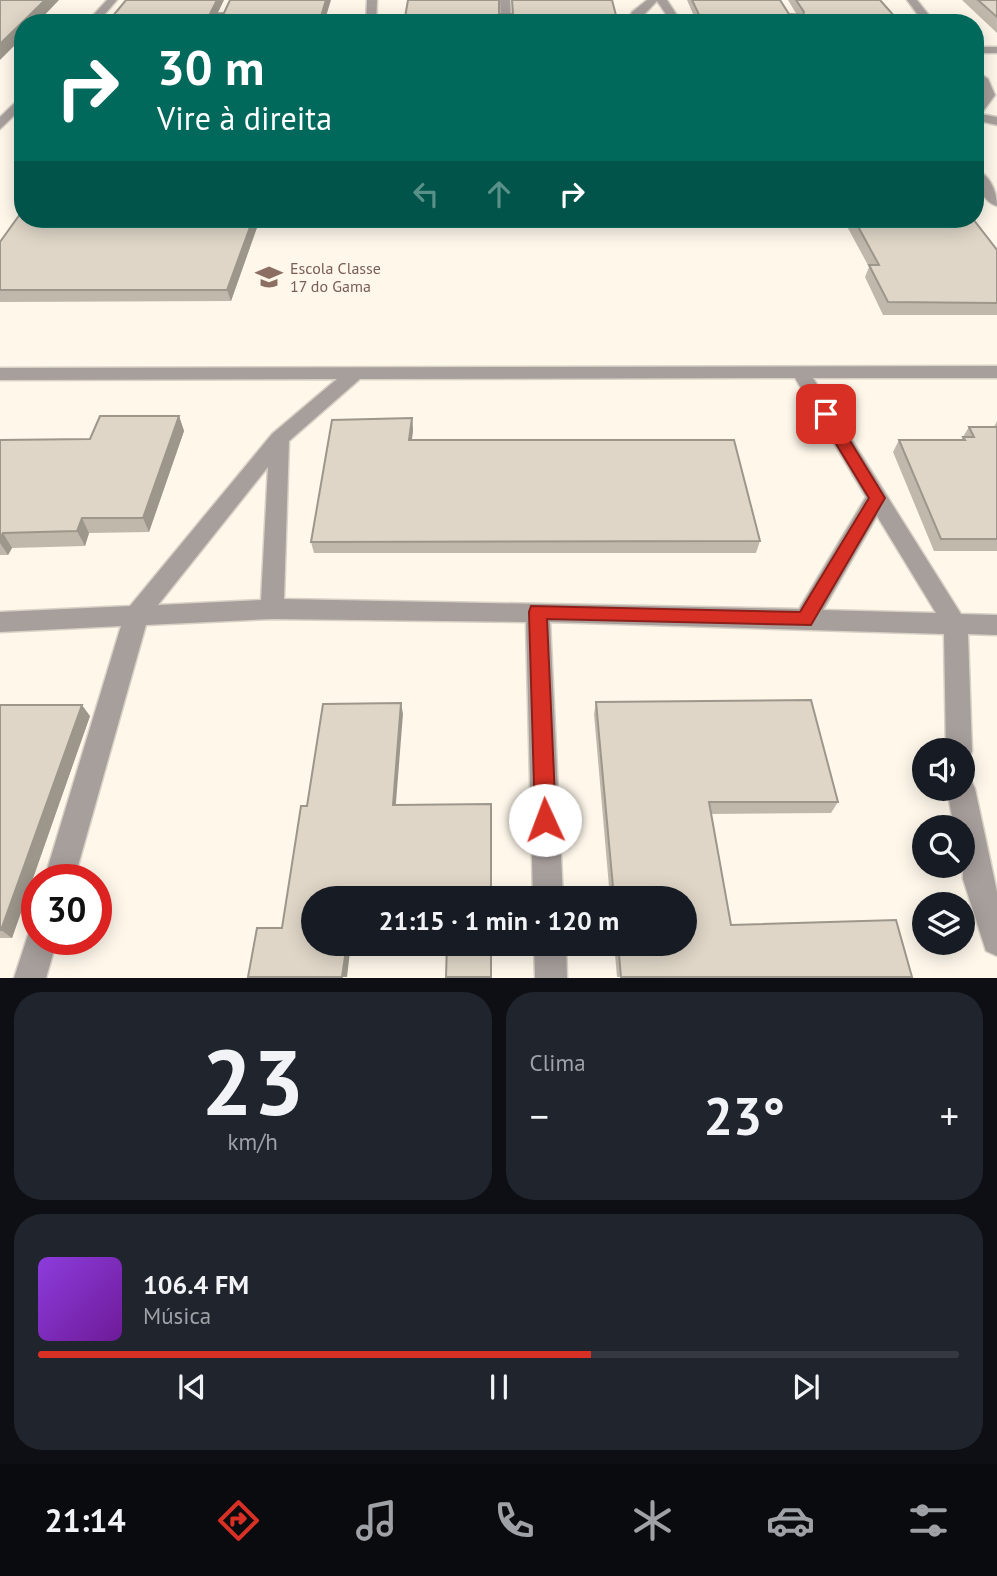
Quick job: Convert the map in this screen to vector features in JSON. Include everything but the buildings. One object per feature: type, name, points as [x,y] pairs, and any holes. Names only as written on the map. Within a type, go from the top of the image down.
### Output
[{"type":"street","points":[[99,14],[112,0]]},
{"type":"street","points":[[636,14],[653,0]]},
{"type":"street","points":[[912,0],[923,14]]},
{"type":"street","points":[[984,82],[989,95],[984,102]]},
{"type":"street","points":[[1,123],[14,109]]},
{"type":"street","points":[[984,185],[997,202]]},
{"type":"street","points":[[800,372],[956,626],[959,738]]},
{"type":"street","points":[[0,374],[997,372]]},
{"type":"street","points":[[64,864],[137,614],[279,439],[355,374]]},
{"type":"street","points":[[272,609],[279,439]]},
{"type":"street","points":[[805,620],[877,498]]},
{"type":"street","points":[[0,622],[272,609],[538,612],[956,626],[997,625]]},
{"type":"street","points":[[538,612],[548,886]]},
{"type":"street","points":[[963,801],[978,879],[997,940]]},
{"type":"street","points":[[30,978],[37,955]]},
{"type":"street","points":[[550,956],[551,978]]},
{"type":"place","name":"Escola Classe 17 do Gama","points":[[269,277]]},
{"type":"route","points":[[545,820],[538,612],[805,620],[877,498],[826,414]]}]
